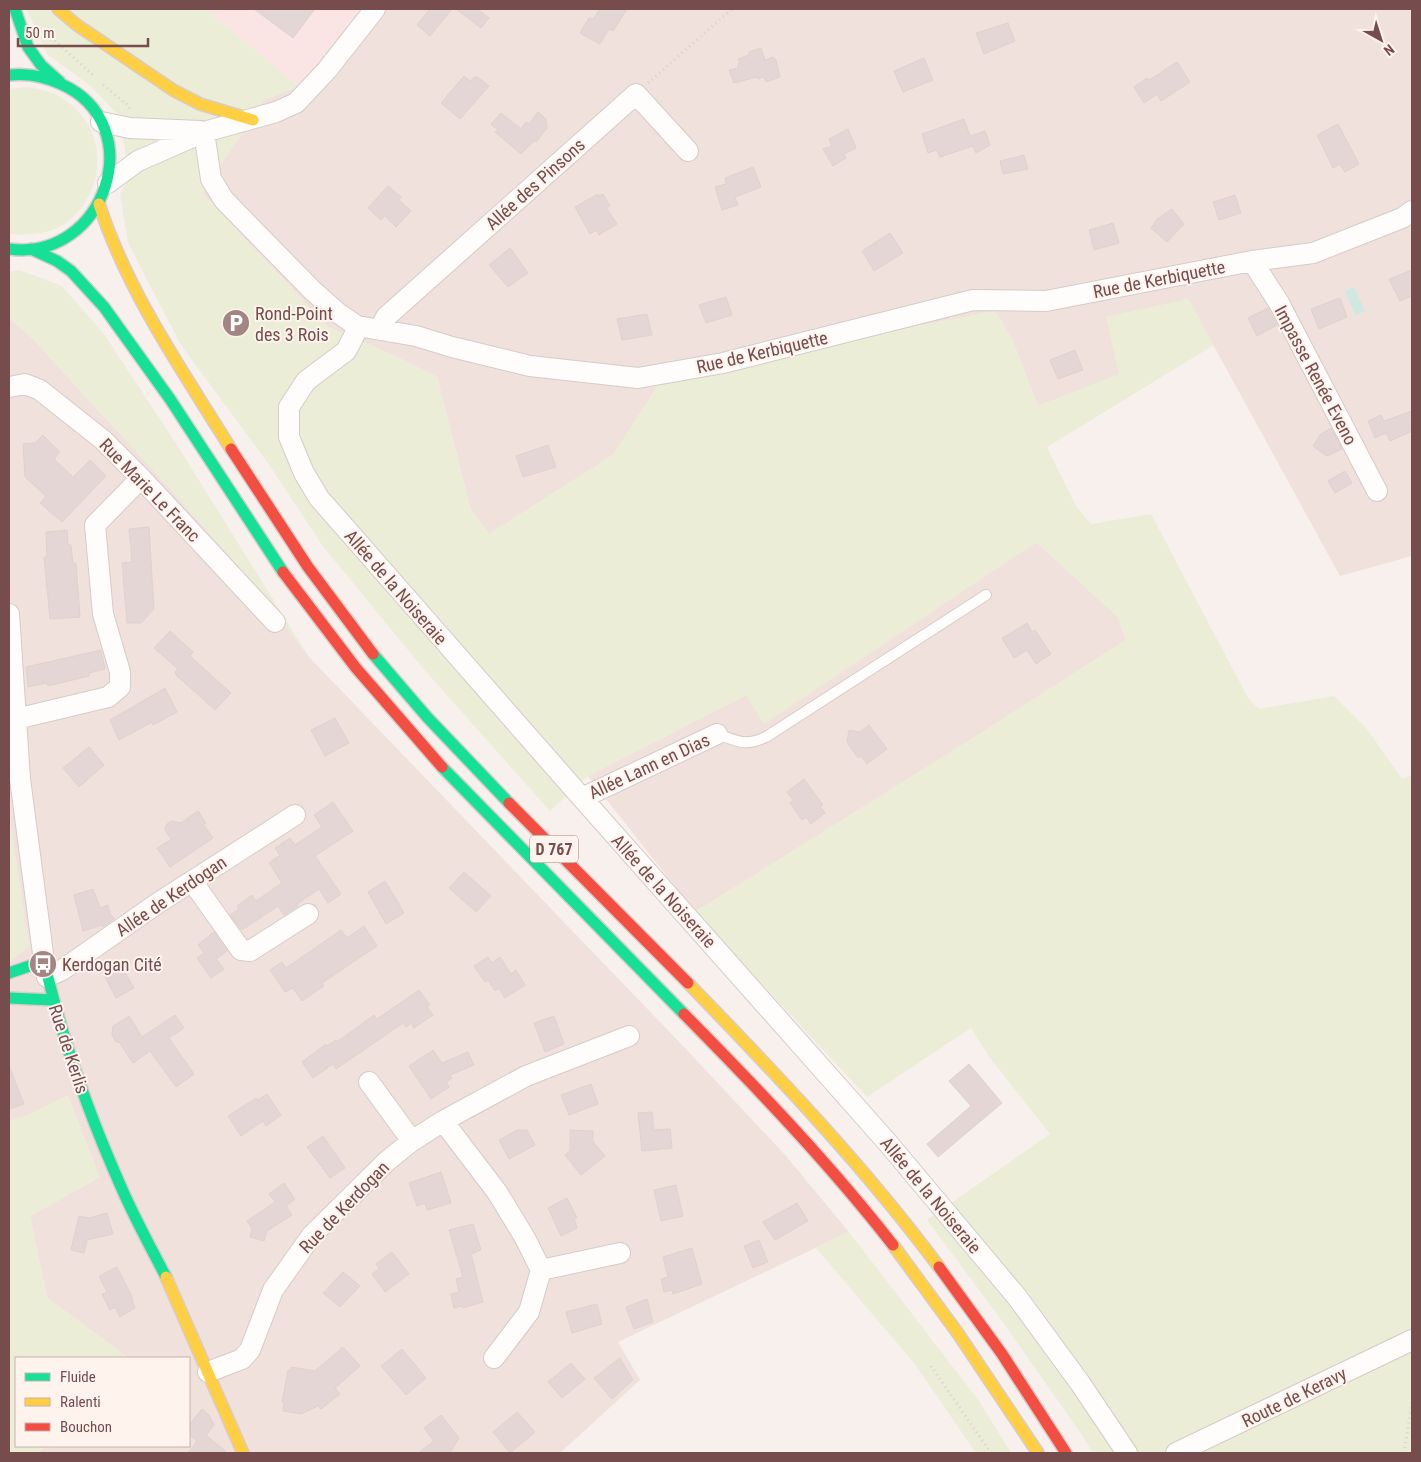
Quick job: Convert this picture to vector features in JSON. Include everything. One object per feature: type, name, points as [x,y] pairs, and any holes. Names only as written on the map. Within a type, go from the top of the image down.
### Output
[{"type":"main road","points":[[9,248],[31,249],[47,246],[63,240],[76,231],[100,204],[108,182],[110,167],[107,136],[101,122],[84,99],[60,82],[41,64],[28,47],[15,9]]},
{"type":"main road","points":[[58,9],[77,25],[173,90],[200,104],[253,120]]},
{"type":"main road","points":[[9,76],[17,74],[39,75],[60,82]]},
{"type":"main road","name":"D 767","points":[[100,204],[111,241],[154,324],[286,536],[364,644],[432,723],[741,1038],[830,1133],[876,1187],[955,1288],[1034,1402],[1066,1453]]},
{"type":"main road","name":"D 767","points":[[31,249],[52,258],[71,271],[100,301],[158,381],[274,560],[355,669],[398,720],[444,770],[731,1061],[795,1130],[868,1214],[971,1351],[1038,1453]]},
{"type":"main road","points":[[9,973],[45,969]]},
{"type":"main road","name":"Rue de Kerlis","points":[[45,969],[80,1085],[122,1189],[170,1285],[242,1453]]},
{"type":"main road","points":[[9,998],[53,1000]]},
{"type":"street","points":[[108,182],[138,160],[204,132],[253,120],[276,112],[296,102],[327,70],[376,9]]},
{"type":"street","points":[[636,94],[688,151]]},
{"type":"street","name":"Allée des Pinsons","points":[[380,329],[386,317],[636,94]]},
{"type":"street","points":[[101,122],[130,128],[204,132]]},
{"type":"street","name":"Rue de Kerbiquette","points":[[204,132],[211,179],[224,200],[312,290],[338,313],[357,326],[416,336],[530,366],[638,378],[723,363],[973,300],[1046,301],[1252,261],[1313,253],[1402,218],[1412,212]]},
{"type":"street","name":"Impasse Renée Eveno","points":[[1252,261],[1279,303],[1377,491]]},
{"type":"street","name":"Allée de la Noiseraie","points":[[357,326],[346,351],[306,381],[289,407],[290,437],[304,473],[319,498],[887,1142],[1010,1290],[1080,1383],[1127,1453]]},
{"type":"street","name":"Rue Marie Le Franc","points":[[9,387],[25,384],[40,390],[104,440],[142,478],[275,622]]},
{"type":"street","points":[[16,719],[108,697],[120,687],[120,672],[104,614],[95,525],[142,478]]},
{"type":"street","name":"Rue de Kerlis","points":[[9,614],[20,779],[45,969]]},
{"type":"street","name":"Allée Lann en Dias","points":[[582,798],[717,734]]},
{"type":"street","name":"Allée de Kerdogan","points":[[45,969],[62,970],[158,903],[294,815]]},
{"type":"street","points":[[192,881],[241,950],[250,951],[308,914]]},
{"type":"street","name":"Rue de Kerdogan","points":[[208,1372],[242,1359],[250,1350],[273,1290],[312,1235],[387,1161],[412,1141],[443,1121],[526,1076],[629,1036]]},
{"type":"street","points":[[369,1082],[412,1141]]},
{"type":"street","points":[[443,1121],[497,1192],[525,1238],[541,1270],[528,1312],[494,1358]]},
{"type":"street","points":[[541,1270],[620,1253]]},
{"type":"street","name":"Route de Keravy","points":[[1176,1453],[1412,1340]]},
{"type":"lane","points":[[717,734],[742,743],[752,743],[766,736],[986,595]]},
{"type":"path","points":[[636,94],[732,9]]},
{"type":"path","points":[[931,1366],[991,1453]]},
{"type":"path","points":[[1404,1453],[1412,1402]]},
{"type":"shaded area","points":[[205,9],[360,9],[299,86]]},
{"type":"shaded area","points":[[360,9],[1412,9],[1412,556],[1340,576],[1188,299],[1120,374],[1038,406],[1012,339],[995,311],[899,330],[659,384],[613,455],[489,534],[471,510],[437,377],[393,355],[328,327],[202,193],[264,100],[299,86]]},
{"type":"shaded area","points":[[9,318],[30,336],[257,587],[309,657],[685,1048],[786,1156],[849,1232],[618,1342],[640,1380],[560,1453],[37,1453],[46,1447],[190,1447],[190,1357],[128,1357],[47,1298],[30,1216],[100,1177],[23,1117],[9,1121],[9,962],[29,946],[9,814]]},
{"type":"shaded area","points":[[1036,542],[1117,616],[1126,640],[695,912],[588,776],[746,695],[765,723]]},
{"type":"green space","points":[[27,9],[205,9],[299,86],[264,100],[202,193],[328,327],[393,355],[437,377],[471,510],[489,534],[613,455],[659,384],[899,330],[995,311],[1012,339],[1038,406],[1119,374],[1106,317],[1188,299],[1214,345],[1047,447],[1076,506],[1091,524],[1151,514],[1248,698],[1259,709],[1334,696],[1367,729],[1402,779],[1412,775],[1412,1453],[1093,1453],[997,1314],[927,1220],[1050,1134],[990,1058],[971,1028],[867,1097],[695,912],[1126,640],[1117,616],[1036,542],[764,724],[746,695],[588,776],[550,811],[422,667],[322,545],[270,466],[181,345],[128,243],[120,194],[127,182],[125,148],[117,114],[92,87],[47,54]]},
{"type":"green space","points":[[27,87],[57,95],[81,114],[91,130],[96,147],[97,165],[94,182],[87,199],[76,214],[61,226],[42,233],[9,234],[9,89]]},
{"type":"green space","points":[[19,270],[62,286],[104,334],[177,445],[309,657],[257,587],[30,336],[9,318],[9,272]]},
{"type":"green space","points":[[9,814],[29,946],[9,962]]},
{"type":"green space","points":[[68,1095],[100,1177],[30,1216],[47,1298],[128,1357],[15,1357],[15,1447],[46,1447],[37,1453],[9,1453],[9,1121],[23,1117]]},
{"type":"green space","points":[[849,1232],[979,1401],[1011,1453],[976,1453],[914,1363],[816,1248]]},
{"type":"water","points":[[1354,287],[1365,311],[1355,315],[1345,291]]},
{"type":"building","points":[[254,9],[315,9],[293,38]]},
{"type":"building","points":[[430,9],[452,9],[430,36],[417,25]]},
{"type":"building","points":[[456,9],[477,9],[489,18],[481,28]]},
{"type":"building","points":[[600,9],[627,9],[613,31],[609,29],[600,44],[580,33],[589,18],[593,19]]},
{"type":"building","points":[[1008,23],[1015,41],[984,54],[976,33]]},
{"type":"building","points":[[761,48],[765,60],[773,57],[776,60],[780,77],[766,82],[764,77],[758,79],[757,77],[734,83],[729,70],[738,68],[740,63],[738,59],[749,55],[749,52]]},
{"type":"building","points":[[924,58],[933,80],[903,92],[894,71]]},
{"type":"building","points":[[1177,62],[1190,82],[1161,101],[1157,94],[1144,103],[1134,87]]},
{"type":"building","points":[[464,76],[470,81],[476,76],[489,86],[460,119],[441,103]]},
{"type":"building","points":[[538,112],[546,119],[547,128],[536,142],[534,141],[521,154],[495,132],[498,130],[491,124],[501,113],[521,129],[526,122],[529,124]]},
{"type":"building","points":[[964,119],[970,136],[985,131],[990,145],[976,153],[973,146],[940,157],[937,150],[928,153],[922,134]]},
{"type":"building","points":[[1338,124],[1359,164],[1345,172],[1340,164],[1333,168],[1317,135]]},
{"type":"building","points":[[848,129],[856,148],[844,154],[846,158],[833,166],[823,149],[832,146],[829,139]]},
{"type":"building","points":[[1024,155],[1028,169],[1003,174],[1000,161]]},
{"type":"building","points":[[753,167],[761,187],[735,197],[738,205],[722,210],[715,187],[726,184],[725,178]]},
{"type":"building","points":[[388,186],[401,197],[399,200],[411,211],[396,227],[385,216],[381,220],[368,208]]},
{"type":"building","points":[[598,194],[599,196],[603,194],[610,206],[606,208],[617,224],[599,235],[596,230],[590,234],[575,207]]},
{"type":"building","points":[[1235,195],[1241,213],[1219,220],[1213,202]]},
{"type":"building","points":[[1172,209],[1184,224],[1167,242],[1151,228],[1157,219]]},
{"type":"building","points":[[1113,223],[1119,243],[1094,250],[1089,230]]},
{"type":"building","points":[[890,233],[903,253],[874,271],[862,251]]},
{"type":"building","points":[[510,248],[528,273],[508,287],[489,265]]},
{"type":"building","points":[[1412,270],[1412,296],[1400,301],[1389,279]]},
{"type":"building","points":[[726,297],[732,315],[706,323],[699,305]]},
{"type":"building","points":[[1340,298],[1347,317],[1319,329],[1311,309]]},
{"type":"building","points":[[1268,308],[1277,325],[1257,336],[1248,318]]},
{"type":"building","points":[[647,314],[652,335],[622,340],[617,319]]},
{"type":"building","points":[[1075,350],[1083,370],[1058,379],[1050,360]]},
{"type":"building","points":[[1412,411],[1412,431],[1390,441],[1386,433],[1375,438],[1368,421],[1381,415],[1384,421]]},
{"type":"building","points":[[1331,428],[1342,449],[1327,456],[1313,446],[1321,434]]},
{"type":"building","points":[[43,435],[60,452],[54,459],[73,477],[90,460],[106,476],[62,522],[40,503],[46,496],[25,477],[23,444],[35,443]]},
{"type":"building","points":[[548,445],[556,467],[523,477],[516,456]]},
{"type":"building","points":[[1345,471],[1352,483],[1335,493],[1328,481]]},
{"type":"building","points":[[149,527],[154,609],[141,623],[127,623],[122,563],[132,562],[129,529]]},
{"type":"building","points":[[67,530],[68,545],[71,545],[73,563],[76,563],[80,617],[50,619],[44,557],[47,557],[46,532]]},
{"type":"building","points":[[1027,623],[1032,632],[1035,630],[1051,654],[1036,664],[1027,650],[1014,658],[1002,638]]},
{"type":"building","points":[[170,631],[193,652],[190,656],[231,693],[215,710],[176,675],[175,672],[178,669],[154,648]]},
{"type":"building","points":[[101,650],[105,669],[89,673],[89,676],[48,686],[47,683],[28,687],[26,667]]},
{"type":"building","points":[[165,688],[177,712],[153,725],[152,722],[119,740],[110,720]]},
{"type":"building","points":[[335,718],[349,743],[325,756],[311,730]]},
{"type":"building","points":[[869,725],[887,749],[867,764],[861,756],[858,758],[847,742],[849,730],[860,732]]},
{"type":"building","points":[[89,747],[104,765],[79,787],[63,768]]},
{"type":"building","points":[[804,779],[823,805],[820,806],[825,813],[811,824],[806,817],[802,820],[790,803],[793,800],[787,792]]},
{"type":"building","points":[[333,802],[353,831],[315,856],[341,894],[328,903],[319,889],[284,915],[278,906],[242,930],[230,915],[239,909],[237,906],[252,895],[256,901],[282,883],[269,863],[280,855],[275,848],[290,838],[295,845],[322,827],[314,815]]},
{"type":"building","points":[[198,811],[206,823],[203,824],[213,838],[170,867],[157,848],[171,839],[165,830],[166,825],[171,821],[181,823]]},
{"type":"building","points":[[464,872],[491,896],[476,912],[449,888]]},
{"type":"building","points":[[385,881],[404,913],[386,924],[368,892]]},
{"type":"building","points":[[93,889],[100,908],[108,905],[114,919],[103,927],[102,925],[83,931],[74,895]]},
{"type":"building","points":[[364,926],[377,946],[322,983],[324,986],[302,1001],[293,988],[285,992],[270,970],[282,962],[286,968],[341,930],[347,938]]},
{"type":"building","points":[[214,932],[227,951],[216,959],[224,969],[211,978],[197,958],[204,953],[198,945]]},
{"type":"building","points":[[488,957],[492,963],[500,957],[511,974],[516,970],[525,985],[505,998],[499,988],[495,991],[488,980],[485,982],[474,966]]},
{"type":"building","points":[[119,962],[134,988],[116,998],[102,971]]},
{"type":"building","points":[[419,990],[430,1005],[427,1007],[433,1015],[414,1028],[411,1023],[406,1027],[403,1023],[336,1069],[333,1064],[313,1078],[302,1062],[326,1044],[327,1046],[336,1040],[337,1042],[374,1015],[377,1019]]},
{"type":"building","points":[[175,1015],[184,1028],[169,1038],[194,1074],[176,1087],[150,1051],[133,1063],[112,1035],[113,1026],[129,1016],[142,1037]]},
{"type":"building","points":[[554,1016],[564,1044],[545,1052],[534,1023]]},
{"type":"building","points":[[433,1050],[442,1063],[468,1052],[474,1065],[450,1075],[452,1078],[446,1082],[449,1087],[431,1099],[409,1066]]},
{"type":"building","points":[[969,1064],[1002,1103],[938,1157],[927,1144],[971,1106],[949,1081]]},
{"type":"building","points":[[9,1068],[24,1104],[9,1109]]},
{"type":"building","points":[[591,1084],[598,1104],[569,1115],[561,1095]]},
{"type":"building","points":[[267,1094],[281,1115],[266,1126],[263,1121],[241,1136],[228,1116],[256,1098],[258,1100]]},
{"type":"building","points":[[652,1112],[654,1130],[670,1129],[672,1148],[642,1151],[638,1113]]},
{"type":"building","points":[[517,1130],[527,1130],[535,1145],[509,1159],[499,1140]]},
{"type":"building","points":[[570,1130],[593,1131],[593,1142],[605,1156],[581,1175],[565,1155],[570,1151]]},
{"type":"building","points":[[323,1136],[345,1168],[330,1178],[307,1147]]},
{"type":"building","points":[[441,1172],[451,1203],[427,1210],[425,1203],[417,1206],[409,1183]]},
{"type":"building","points":[[284,1183],[295,1199],[286,1206],[292,1215],[267,1231],[264,1241],[250,1237],[252,1229],[247,1221],[275,1202],[269,1194]]},
{"type":"building","points":[[676,1185],[683,1216],[661,1221],[654,1190]]},
{"type":"building","points":[[567,1198],[577,1218],[574,1218],[577,1228],[561,1236],[548,1208]]},
{"type":"building","points":[[797,1203],[808,1221],[775,1240],[763,1222]]},
{"type":"building","points":[[107,1213],[113,1234],[87,1240],[84,1253],[71,1250],[79,1216],[89,1218]]},
{"type":"building","points":[[473,1224],[481,1250],[471,1254],[483,1302],[463,1308],[462,1306],[454,1308],[451,1294],[459,1292],[456,1279],[463,1277],[449,1230]]},
{"type":"building","points":[[759,1240],[768,1262],[753,1268],[744,1246]]},
{"type":"building","points":[[692,1248],[702,1284],[673,1294],[672,1290],[664,1292],[661,1279],[668,1277],[663,1257]]},
{"type":"building","points":[[392,1252],[409,1274],[385,1292],[372,1274],[379,1269],[376,1264]]},
{"type":"building","points":[[117,1267],[133,1299],[135,1308],[120,1317],[115,1307],[110,1310],[102,1294],[107,1292],[99,1276]]},
{"type":"building","points":[[343,1272],[360,1286],[340,1307],[323,1293]]},
{"type":"building","points":[[647,1299],[653,1322],[634,1329],[626,1307]]},
{"type":"building","points":[[597,1304],[602,1324],[572,1333],[566,1312]]},
{"type":"building","points":[[343,1347],[360,1366],[335,1388],[340,1394],[321,1409],[318,1406],[301,1414],[283,1411],[284,1403],[282,1402],[288,1370],[291,1370],[291,1367],[315,1371]]},
{"type":"building","points":[[402,1349],[426,1378],[406,1395],[381,1366]]},
{"type":"building","points":[[620,1358],[633,1380],[612,1399],[594,1378]]},
{"type":"building","points":[[571,1363],[585,1379],[562,1398],[548,1382]]},
{"type":"building","points":[[202,1409],[209,1415],[214,1425],[206,1435],[226,1453],[188,1453],[197,1441],[190,1435],[190,1424]]},
{"type":"building","points":[[517,1412],[535,1432],[510,1453],[493,1432]]},
{"type":"building","points":[[441,1415],[459,1438],[450,1453],[418,1453],[434,1441],[424,1428]]},
{"type":"traffic: fast","points":[[15,9],[28,47],[41,65],[60,82]]},
{"type":"traffic: fast","points":[[9,75],[22,74],[48,79],[61,84],[89,103],[104,128],[110,157],[105,186],[92,213],[71,234],[43,247],[9,249]]},
{"type":"traffic: fast","points":[[31,249],[57,261],[71,271],[104,307],[170,399],[283,572]]},
{"type":"traffic: fast","points":[[373,654],[427,717],[509,803]]},
{"type":"traffic: fast","points":[[442,767],[684,1014]]},
{"type":"traffic: fast","points":[[9,973],[44,961],[68,1048],[98,1133],[127,1200],[166,1277]]},
{"type":"traffic: fast","points":[[9,998],[53,1000]]},
{"type":"traffic: slow","points":[[58,9],[77,25],[173,90],[200,104],[253,120]]},
{"type":"traffic: slow","points":[[99,204],[111,237],[141,300],[175,360],[231,449]]},
{"type":"traffic: slow","points":[[688,983],[786,1086],[850,1157],[939,1267]]},
{"type":"traffic: slow","points":[[893,1245],[957,1332],[1038,1453]]},
{"type":"traffic: slow","points":[[166,1277],[243,1453]]},
{"type":"traffic: jam","points":[[231,449],[308,567],[373,654]]},
{"type":"traffic: jam","points":[[283,572],[356,668],[442,767]]},
{"type":"traffic: jam","points":[[509,803],[688,983]]},
{"type":"traffic: jam","points":[[684,1014],[792,1126],[893,1245]]},
{"type":"traffic: jam","points":[[939,1267],[1002,1354],[1066,1453]]},
{"type":"place","name":"Rond-Point des 3 Rois","points":[[236,323]]},
{"type":"place","name":"Kerdogan Cité","points":[[43,964]]}]
